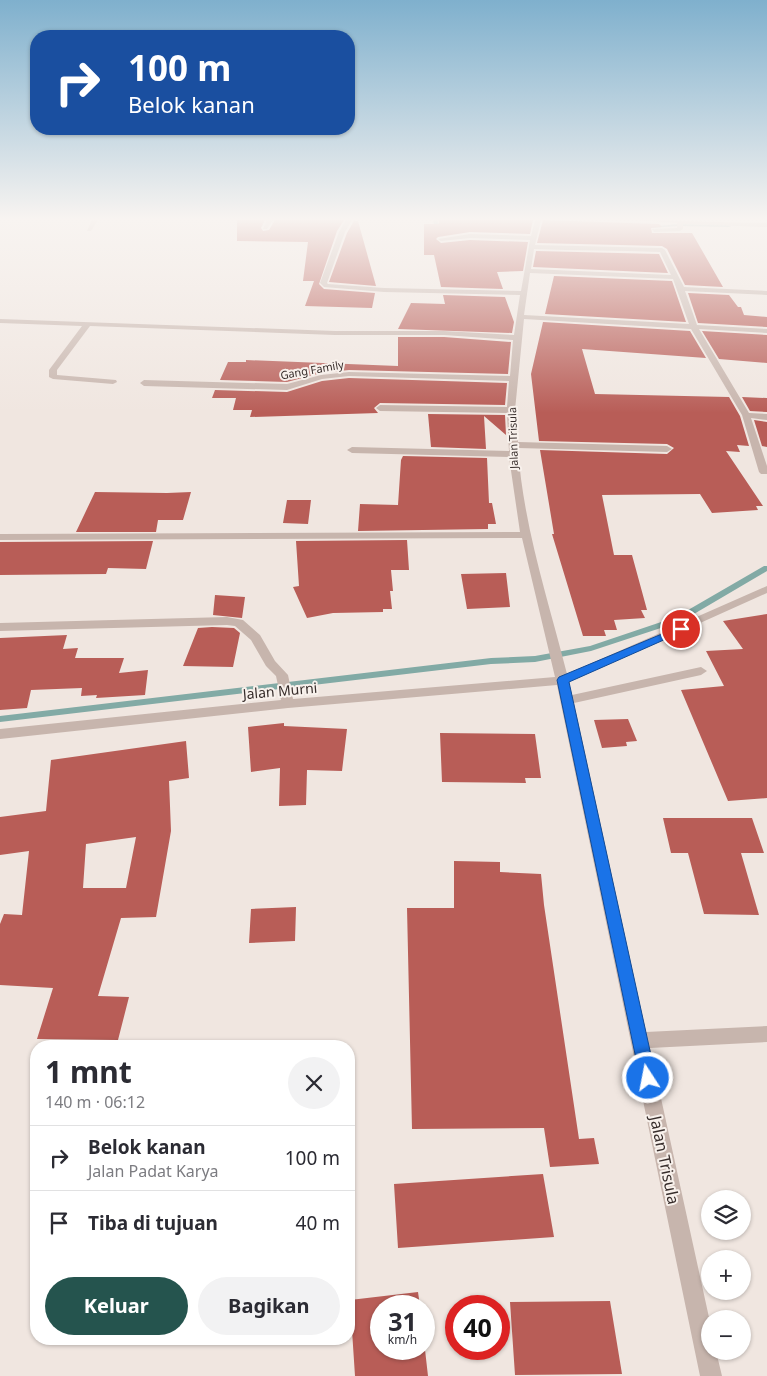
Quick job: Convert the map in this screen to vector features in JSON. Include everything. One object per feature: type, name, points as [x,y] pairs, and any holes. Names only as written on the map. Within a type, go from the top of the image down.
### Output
[{"type":"street","points":[[325,284],[330,288],[524,293]]},
{"type":"street","name":"Jalan Trisula","points":[[525,284],[517,338],[511,410],[513,450],[526,536],[559,662],[711,1376]]},
{"type":"street","points":[[679,284],[694,327],[746,415],[764,472]]},
{"type":"street","points":[[681,289],[766,293]]},
{"type":"street","points":[[520,318],[767,331]]},
{"type":"street","points":[[0,322],[335,333],[444,334],[517,338]]},
{"type":"street","points":[[88,324],[53,370],[53,377],[113,382]]},
{"type":"street","name":"Gang Family","points":[[144,383],[287,387],[321,377],[349,374],[514,379]]},
{"type":"street","points":[[380,408],[511,410]]},
{"type":"street","points":[[746,415],[767,417]]},
{"type":"street","points":[[352,450],[667,448]]},
{"type":"street","points":[[0,537],[526,536]]},
{"type":"street","name":"Jalan Murni","points":[[0,734],[287,699],[562,680],[663,637],[767,589]]},
{"type":"street","points":[[0,627],[239,622],[256,638],[270,663],[282,676],[287,699]]},
{"type":"street","points":[[567,700],[700,671]]},
{"type":"street","points":[[640,1040],[767,1034]]},
{"type":"building","points":[[313,284],[319,284],[324,289],[375,293],[372,308],[305,306]]},
{"type":"building","points":[[355,284],[376,284],[376,286]]},
{"type":"building","points":[[440,284],[501,284],[503,289],[441,287]]},
{"type":"building","points":[[552,284],[673,284],[686,322],[545,314]]},
{"type":"building","points":[[721,284],[723,287],[685,285]]},
{"type":"building","points":[[688,293],[729,295],[738,307],[741,307],[744,315],[767,317],[767,327],[698,323]]},
{"type":"building","points":[[443,295],[505,297],[514,322],[512,333],[398,329],[411,303],[445,304]]},
{"type":"building","points":[[543,322],[690,331],[706,358],[582,349],[595,394],[729,397],[740,416],[749,446],[737,445],[740,452],[726,451],[763,506],[756,506],[758,510],[712,513],[700,494],[602,495],[614,555],[632,555],[647,610],[641,610],[645,618],[614,620],[617,630],[604,630],[606,636],[583,636],[552,534],[554,534],[540,450],[667,454],[674,448],[667,444],[539,441],[531,374]]},
{"type":"building","points":[[702,331],[767,335],[767,363],[719,359]]},
{"type":"building","points":[[398,337],[444,337],[511,342],[508,374],[349,370],[321,373],[287,382],[220,380],[228,362],[246,362],[246,360],[398,366]]},
{"type":"building","points":[[349,378],[507,383],[505,405],[380,403],[374,408],[378,413],[250,417],[252,410],[233,410],[236,398],[212,398],[215,390],[287,392],[322,381]]},
{"type":"building","points":[[742,397],[767,398],[767,412],[750,411]]},
{"type":"building","points":[[428,414],[505,415],[506,435],[484,416],[486,449],[431,447]]},
{"type":"building","points":[[754,420],[767,422],[767,447],[762,446]]},
{"type":"building","points":[[403,456],[487,458],[489,503],[492,503],[496,524],[488,524],[488,529],[358,531],[360,504],[398,505],[401,460]]},
{"type":"building","points":[[95,492],[191,492],[183,520],[158,520],[156,532],[76,532]]},
{"type":"building","points":[[287,500],[311,500],[308,524],[283,523]]},
{"type":"building","points":[[407,540],[409,570],[391,570],[393,591],[390,591],[392,609],[383,609],[383,612],[333,613],[307,618],[293,587],[299,586],[296,541]]},
{"type":"building","points":[[153,541],[146,569],[108,568],[106,574],[0,575],[0,542]]},
{"type":"building","points":[[506,573],[510,607],[467,609],[461,574]]},
{"type":"building","points":[[215,595],[245,597],[242,618],[213,615]]},
{"type":"building","points":[[767,614],[767,798],[728,801],[681,690],[724,686],[706,651],[743,649],[723,621]]},
{"type":"building","points":[[198,628],[234,628],[240,633],[233,667],[183,666]]},
{"type":"building","points":[[67,635],[63,649],[78,648],[75,658],[124,658],[119,673],[148,670],[145,695],[96,698],[97,695],[81,696],[82,688],[31,690],[27,708],[0,710],[0,638]]},
{"type":"building","points":[[628,719],[637,741],[626,742],[627,746],[602,748],[594,720]]},
{"type":"building","points":[[284,723],[284,726],[347,729],[342,771],[307,770],[306,805],[279,806],[280,768],[251,772],[248,727]]},
{"type":"building","points":[[440,733],[535,734],[541,778],[525,778],[526,783],[442,782]]},
{"type":"building","points":[[186,741],[189,778],[169,781],[171,831],[156,917],[121,918],[98,996],[129,997],[118,1040],[37,1039],[53,988],[0,985],[0,924],[4,914],[22,915],[29,851],[0,855],[0,817],[46,811],[51,760]],"holes":[[[136,837],[126,888],[83,888],[86,844]]]},
{"type":"building","points":[[663,818],[752,818],[764,853],[741,853],[759,915],[704,914],[688,853],[671,853]]},
{"type":"building","points":[[454,861],[500,862],[500,872],[541,874],[579,1139],[594,1138],[599,1164],[550,1167],[544,1128],[412,1129],[407,908],[454,908]]},
{"type":"building","points":[[296,907],[295,941],[249,943],[251,909]]},
{"type":"building","points":[[543,1174],[554,1237],[398,1248],[394,1184]]},
{"type":"building","points":[[418,1292],[418,1295],[393,1295]]},
{"type":"building","points":[[370,1298],[370,1360],[426,1360],[428,1376],[355,1376],[353,1345],[355,1345],[355,1299]]},
{"type":"building","points":[[610,1301],[622,1374],[515,1375],[510,1302]]},
{"type":"waterway","points":[[0,719],[491,661],[535,659],[591,648],[679,619],[767,568]]},
{"type":"route","points":[[648,1078],[562,680],[681,629]]}]
